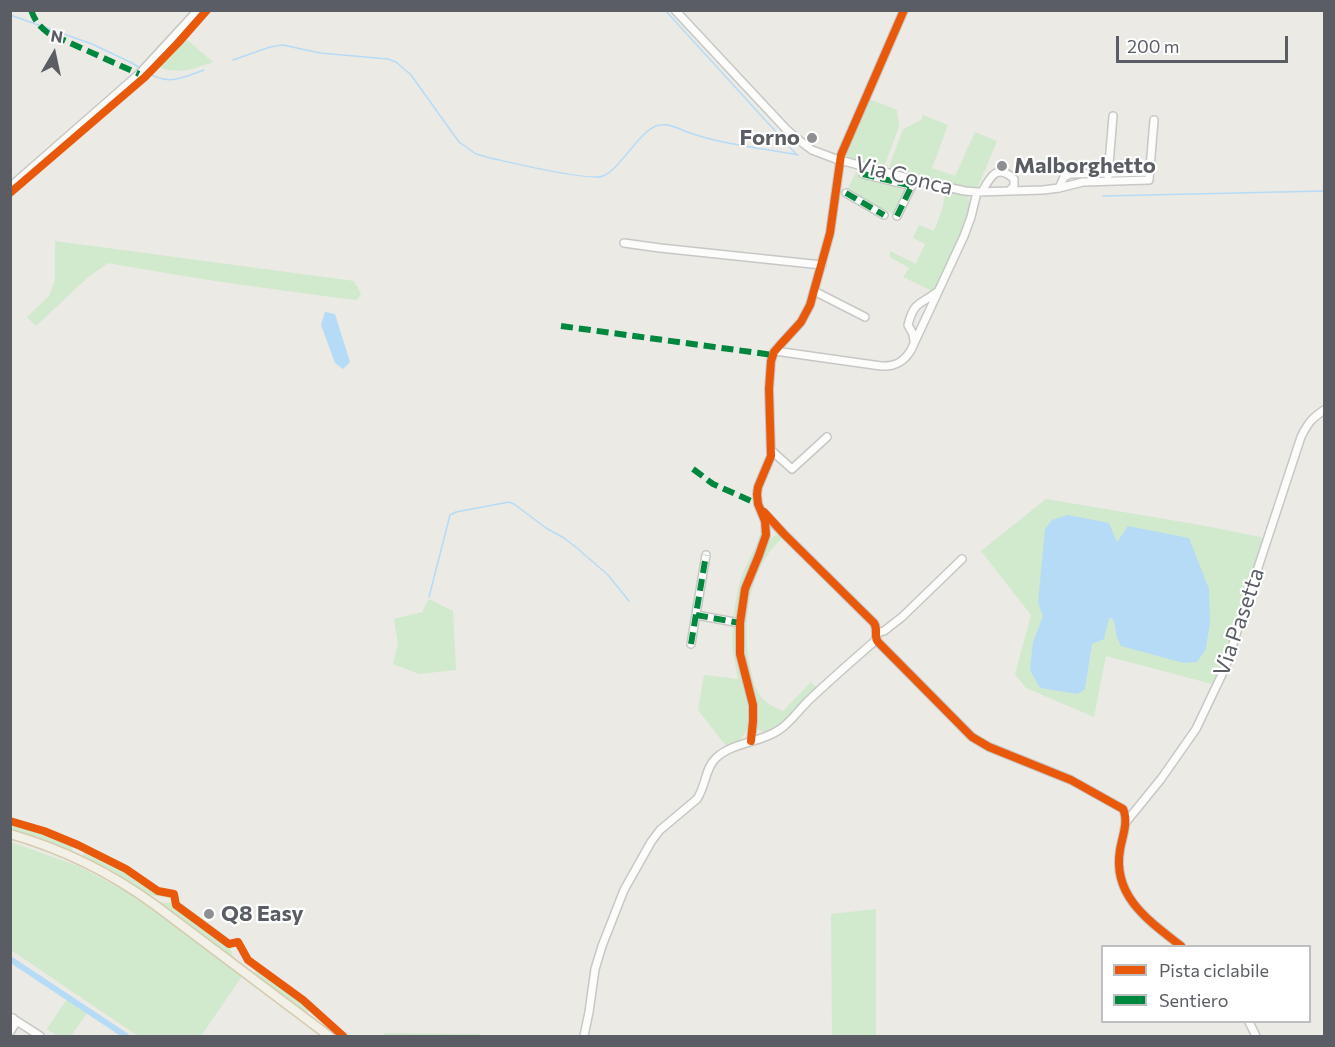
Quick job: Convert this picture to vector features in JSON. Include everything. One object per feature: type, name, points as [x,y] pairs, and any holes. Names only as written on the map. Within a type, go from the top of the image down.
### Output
[{"type":"main road","points":[[10,834],[70,855],[130,888],[327,1036]]},
{"type":"street","points":[[10,187],[140,74],[198,10]]},
{"type":"street","name":"Via Conca","points":[[675,10],[793,136],[812,150],[839,160],[913,183],[980,192],[1059,188],[1083,182],[1149,180],[1150,172]]},
{"type":"street","points":[[785,535],[768,530],[757,498],[758,487],[770,460],[769,377],[771,361],[775,351],[801,322],[808,310],[822,265],[833,215],[839,160],[904,10]]},
{"type":"street","points":[[1107,182],[1113,116]]},
{"type":"street","points":[[1059,188],[1064,177],[1070,174],[1150,172],[1154,120]]},
{"type":"street","points":[[775,351],[890,367],[896,365],[905,358],[914,344],[964,236],[980,192],[990,177],[1000,172],[1014,179],[1014,186],[1010,190]]},
{"type":"street","points":[[863,174],[913,183],[897,216]]},
{"type":"street","points":[[846,193],[884,215]]},
{"type":"street","points":[[624,243],[822,265]]},
{"type":"street","points":[[914,344],[913,334],[908,325],[914,309],[919,302],[939,290]]},
{"type":"street","points":[[814,291],[865,317]]},
{"type":"street","name":"Via Pasetta","points":[[1126,822],[1161,779],[1196,729],[1225,668],[1301,437],[1307,424],[1324,410]]},
{"type":"street","points":[[771,450],[792,469],[827,437]]},
{"type":"street","points":[[759,505],[785,535],[873,621],[877,627],[876,636],[945,711],[977,741],[1071,780],[1123,809],[1126,822],[1118,864],[1124,890],[1142,914],[1180,945]]},
{"type":"street","points":[[752,741],[753,705],[740,654],[740,623],[745,589],[770,524],[776,525]]},
{"type":"street","points":[[691,644],[706,555]]},
{"type":"street","points":[[584,1036],[598,960],[620,898],[643,855],[660,830],[697,799],[714,760],[724,752],[772,735],[783,728],[876,636],[896,622],[962,559]]},
{"type":"street","points":[[696,615],[740,623]]},
{"type":"street","points":[[10,1032],[15,1024],[11,1017]]},
{"type":"street","points":[[11,1017],[40,1036]]},
{"type":"green space","points":[[185,38],[213,62],[180,71],[159,67]]},
{"type":"green space","points":[[869,99],[897,110],[899,127],[884,167],[844,156]]},
{"type":"green space","points":[[923,115],[948,125],[932,168],[955,176],[975,132],[997,141],[977,189],[939,182],[889,167],[903,129],[921,120]]},
{"type":"green space","points":[[856,172],[912,186],[897,216],[886,210],[884,215],[846,193]]},
{"type":"green space","points":[[946,190],[966,194],[969,199],[968,218],[934,292],[903,277],[909,268],[890,257],[890,251],[916,264],[925,244],[913,238],[919,225],[934,231]]},
{"type":"green space","points":[[55,241],[354,281],[361,294],[357,300],[108,263],[87,278],[36,326],[27,317],[49,296],[55,280]]},
{"type":"green space","points":[[1046,499],[1206,526],[1260,537],[1264,540],[1221,667],[1212,684],[1106,656],[1094,717],[1026,688],[1015,674],[1031,615],[981,551]],"holes":[[[1117,543],[1210,623],[1206,649],[1197,662],[1116,635],[1112,618],[1108,617],[1092,643],[1085,689],[1033,642],[1044,616],[1038,603]]]},
{"type":"green space","points":[[761,529],[760,542],[741,592],[736,620],[733,620],[741,579]]},
{"type":"green space","points":[[777,535],[783,537],[760,567],[750,597],[747,645],[753,679],[763,699],[783,711],[811,682],[817,688],[783,724],[765,732],[757,729],[758,712],[744,660],[742,637],[746,594],[768,541]]},
{"type":"green space","points":[[429,599],[453,611],[456,670],[419,674],[393,664],[398,644],[394,619],[422,612]]},
{"type":"green space","points":[[733,626],[736,626],[737,658],[750,711],[747,730],[741,739],[731,747],[730,745],[727,747],[698,710],[704,675],[738,679],[732,647]]},
{"type":"green space","points":[[10,822],[42,831],[74,845],[71,851],[40,838],[11,830]]},
{"type":"green space","points":[[11,842],[78,866],[139,898],[242,976],[201,1036],[138,1036],[11,950]]},
{"type":"green space","points":[[84,850],[174,899],[149,895],[114,872],[83,856]]},
{"type":"green space","points":[[157,902],[183,904],[225,936],[235,961]]},
{"type":"green space","points":[[876,909],[876,1036],[832,1036],[831,914]]},
{"type":"green space","points":[[257,969],[310,1009],[306,1014],[253,974]]},
{"type":"green space","points":[[67,999],[87,1013],[71,1036],[58,1036],[47,1029]]},
{"type":"green space","points":[[385,1033],[480,1034],[484,1036],[384,1036]]},
{"type":"water","points":[[325,312],[335,314],[350,362],[343,369],[335,363],[321,325]]},
{"type":"water","points":[[1068,515],[1109,523],[1117,542],[1128,526],[1189,538],[1209,589],[1210,623],[1206,649],[1197,662],[1184,663],[1121,646],[1112,618],[1109,618],[1104,639],[1092,644],[1085,689],[1078,694],[1040,688],[1030,670],[1033,642],[1043,616],[1038,603],[1045,529],[1052,520]]},
{"type":"waterway","points":[[665,10],[797,155]]},
{"type":"waterway","points":[[10,15],[92,44],[140,68]]},
{"type":"waterway","points":[[233,60],[270,47],[283,45],[320,53],[388,59],[396,62],[411,75],[459,142],[476,154],[567,174],[603,176],[610,172],[646,133],[660,125],[672,126],[717,141],[798,155]]},
{"type":"waterway","points":[[144,71],[153,76],[174,80],[204,70]]},
{"type":"waterway","points":[[1103,196],[1324,191]]},
{"type":"waterway","points":[[429,597],[450,515],[509,502],[577,548],[608,575],[629,601]]},
{"type":"waterway","points":[[10,959],[126,1036]]},
{"type":"marked path","points":[[31,10],[38,23],[48,33],[139,74]]},
{"type":"marked path","points":[[863,174],[912,186]]},
{"type":"marked path","points":[[897,216],[914,181]]},
{"type":"marked path","points":[[846,193],[884,215]]},
{"type":"marked path","points":[[561,326],[773,355]]},
{"type":"marked path","points":[[693,469],[713,484],[758,504]]},
{"type":"marked path","points":[[691,644],[706,555]]},
{"type":"marked path","points":[[696,615],[740,623]]},
{"type":"cycle path","points":[[10,193],[145,77],[207,10]]},
{"type":"cycle path","points":[[751,741],[753,705],[740,654],[740,623],[745,589],[766,535],[765,521],[758,504],[757,494],[771,456],[769,389],[771,361],[774,352],[801,322],[810,305],[830,233],[841,155],[904,10]]},
{"type":"cycle path","points":[[764,512],[874,623],[878,642],[972,737],[989,747],[1071,780],[1123,809],[1125,824],[1119,866],[1127,894],[1146,917],[1180,945]]},
{"type":"cycle path","points":[[10,821],[44,831],[78,845],[126,869],[158,891],[174,894],[176,905],[229,944],[238,942],[248,960],[303,1000],[343,1036]]},
{"type":"place","name":"Forno","points":[[812,138]]},
{"type":"place","name":"Malborghetto","points":[[1002,166]]},
{"type":"place","name":"Q8 Easy","points":[[209,914]]}]
